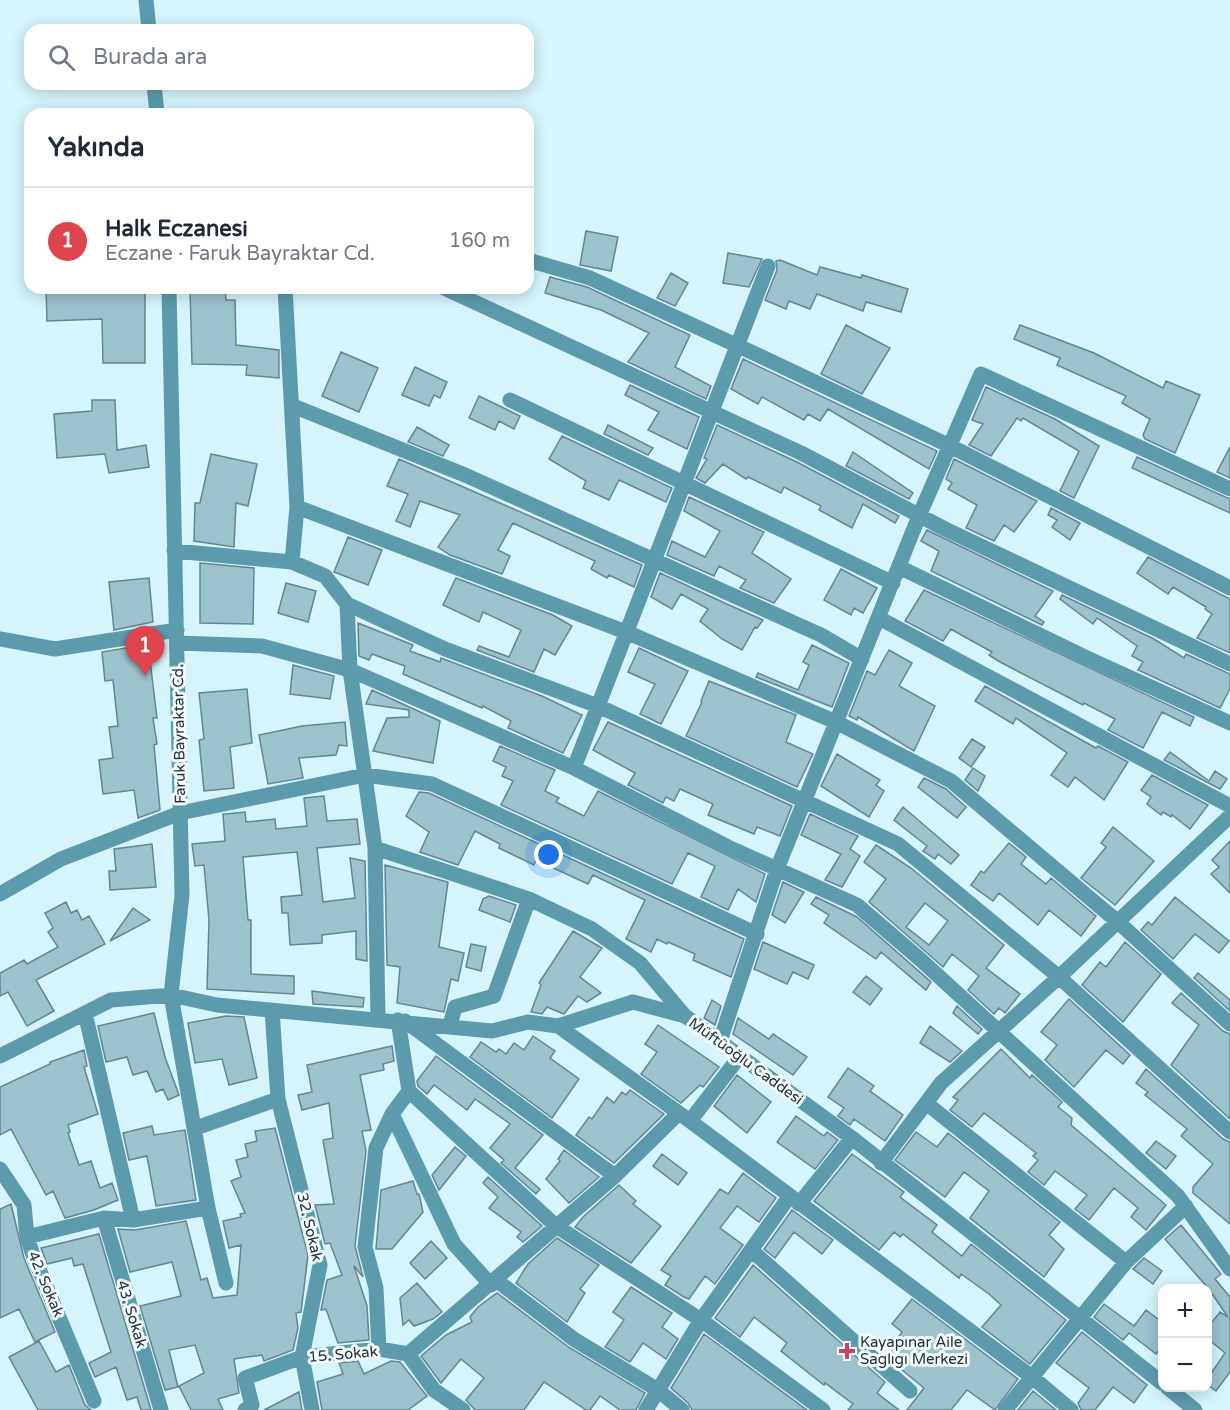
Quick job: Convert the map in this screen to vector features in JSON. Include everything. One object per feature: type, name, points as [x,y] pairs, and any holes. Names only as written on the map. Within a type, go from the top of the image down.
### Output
[{"type":"street","points":[[146,0],[148,24]]},
{"type":"street","points":[[155,90],[156,108]]},
{"type":"street","points":[[534,262],[590,278],[737,346],[950,446],[1230,588]]},
{"type":"street","points":[[574,768],[768,266]]},
{"type":"street","name":"Faruk Bayraktar Cd.","points":[[169,294],[182,895],[171,994],[196,1128],[208,1208],[226,1283]]},
{"type":"street","points":[[285,294],[297,507],[292,562]]},
{"type":"street","points":[[457,294],[801,453],[920,516],[1230,664]]},
{"type":"street","points":[[720,1041],[730,1006],[758,934],[777,869],[920,516],[981,374],[1230,489]]},
{"type":"street","points":[[510,400],[893,583]]},
{"type":"street","points":[[293,406],[465,475],[821,635],[862,659]]},
{"type":"street","points":[[297,507],[626,632],[836,722],[951,781],[1118,922],[1230,1024]]},
{"type":"street","points":[[174,551],[292,562],[325,576],[347,604],[445,649],[598,706],[805,799],[898,844],[1059,977],[1230,1132]]},
{"type":"street","points":[[899,567],[1087,658],[1230,723]]},
{"type":"street","points":[[347,604],[350,670],[375,848],[378,1018]]},
{"type":"street","points":[[879,618],[1230,806]]},
{"type":"street","points":[[0,639],[56,648],[177,637],[262,646],[350,670],[574,768],[777,869],[856,905],[921,960],[1178,1196],[1227,1260]]},
{"type":"street","points":[[0,894],[61,859],[180,813],[365,775],[432,784],[758,934]]},
{"type":"street","points":[[881,1163],[941,1083],[1227,824]]},
{"type":"street","points":[[375,848],[529,899],[592,929],[640,963],[685,1016]]},
{"type":"street","points":[[450,1025],[455,1008],[494,996],[529,899]]},
{"type":"street","points":[[0,1056],[111,1000],[171,994]]},
{"type":"street","name":"Müftüoğlu Caddesi","points":[[171,994],[217,1005],[401,1020],[492,1031],[528,1022],[558,1026],[633,1002],[685,1016],[852,1138],[1158,1380]]},
{"type":"street","name":"32. Sokak","points":[[272,1010],[278,1098],[320,1265],[302,1357]]},
{"type":"street","points":[[85,1013],[133,1220]]},
{"type":"street","points":[[401,1020],[410,1091],[556,1226],[701,1320],[823,1410]]},
{"type":"street","points":[[401,1020],[615,1176]]},
{"type":"street","points":[[558,1026],[1032,1377],[1071,1410]]},
{"type":"street","points":[[463,1410],[434,1390],[408,1354],[684,1118],[740,1056]]},
{"type":"street","points":[[379,1349],[376,1288],[364,1247],[376,1148],[392,1113],[410,1091]]},
{"type":"street","points":[[196,1128],[278,1098]]},
{"type":"street","points":[[926,1103],[1126,1262]]},
{"type":"street","points":[[392,1113],[454,1244],[493,1282],[575,1340],[658,1390],[682,1410]]},
{"type":"street","points":[[645,1410],[701,1320],[751,1250],[852,1138]]},
{"type":"street","name":"42. Sokak","points":[[0,1169],[24,1205],[27,1237],[94,1401]]},
{"type":"street","points":[[1005,1410],[1126,1262],[1186,1206]]},
{"type":"street","points":[[27,1237],[104,1218],[133,1220],[208,1208]]},
{"type":"street","name":"43. Sokak","points":[[104,1218],[161,1410]]},
{"type":"street","points":[[751,1250],[910,1391]]},
{"type":"street","name":"15. Sokak","points":[[245,1410],[252,1405],[245,1378],[302,1357],[379,1349],[408,1354]]},
{"type":"street","points":[[302,1357],[312,1410]]},
{"type":"street","points":[[1173,1392],[1195,1410]]},
{"type":"building","points":[[586,231],[618,237],[611,271],[580,265]]},
{"type":"building","points":[[728,253],[762,259],[749,287],[723,283]]},
{"type":"building","points":[[780,260],[817,275],[820,267],[861,278],[862,275],[908,289],[901,312],[866,302],[863,311],[817,294],[810,309],[789,301],[786,309],[765,300],[777,270],[776,261]]},
{"type":"building","points":[[671,273],[688,283],[675,306],[657,298]]},
{"type":"building","points":[[550,277],[587,287],[690,335],[675,367],[711,386],[706,399],[628,362],[649,333],[601,310],[545,293]]},
{"type":"building","points":[[46,294],[145,294],[145,363],[103,363],[102,319],[47,321]]},
{"type":"building","points":[[190,294],[226,294],[226,300],[235,300],[236,345],[279,350],[279,378],[246,375],[247,365],[192,364]]},
{"type":"building","points":[[846,325],[890,348],[862,394],[821,374]]},
{"type":"building","points":[[1020,325],[1094,353],[1163,388],[1166,381],[1200,395],[1175,453],[1145,439],[1143,435],[1150,419],[1122,403],[1126,396],[1057,365],[1060,358],[1014,339]]},
{"type":"building","points":[[341,352],[378,368],[359,412],[322,396]]},
{"type":"building","points":[[743,359],[937,451],[929,469],[828,409],[820,421],[808,414],[804,420],[762,397],[758,404],[731,389]]},
{"type":"building","points":[[415,367],[447,382],[440,398],[434,395],[429,406],[402,395]]},
{"type":"building","points":[[630,385],[699,417],[687,449],[648,430],[659,412],[625,395]]},
{"type":"building","points":[[986,387],[1055,419],[1099,446],[1074,498],[1060,491],[1079,451],[1023,418],[1021,421],[1017,418],[991,456],[969,445],[983,424],[972,420]]},
{"type":"building","points":[[479,396],[520,416],[514,429],[499,421],[495,430],[469,418]]},
{"type":"building","points":[[92,400],[115,400],[117,450],[146,445],[149,467],[109,473],[105,454],[57,458],[54,414],[92,411]]},
{"type":"building","points":[[608,425],[653,448],[648,455],[604,434]]},
{"type":"building","points":[[717,425],[797,462],[899,516],[895,523],[863,504],[852,528],[819,510],[821,506],[784,487],[781,493],[748,477],[746,479],[723,464],[705,483],[696,478],[707,459],[704,458]]},
{"type":"building","points":[[417,427],[449,445],[443,456],[408,442]]},
{"type":"building","points":[[562,436],[672,488],[666,502],[619,480],[609,500],[583,488],[586,481],[549,459]]},
{"type":"building","points":[[1230,447],[1230,478],[1217,472]]},
{"type":"building","points":[[853,452],[913,493],[909,499],[846,466]]},
{"type":"building","points":[[211,454],[257,464],[248,506],[236,503],[234,547],[194,541],[195,503],[200,503]]},
{"type":"building","points":[[1137,457],[1230,499],[1230,513],[1132,468]]},
{"type":"building","points":[[399,459],[642,565],[634,587],[609,575],[607,578],[591,569],[595,561],[513,523],[498,550],[510,556],[502,574],[450,555],[438,547],[460,515],[420,501],[410,527],[396,521],[408,494],[387,486]]},
{"type":"building","points":[[954,459],[1037,501],[1014,532],[1004,525],[994,541],[966,528],[977,505],[948,489],[952,483],[946,479]]},
{"type":"building","points":[[689,497],[764,532],[752,553],[791,579],[774,603],[740,588],[746,580],[719,566],[714,576],[667,555],[672,541],[705,557],[720,531],[684,511]]},
{"type":"building","points":[[1051,508],[1080,523],[1070,540],[1052,527],[1057,520],[1048,515]]},
{"type":"building","points":[[927,530],[1053,591],[1035,616],[1044,622],[1042,625],[931,571],[939,551],[921,541]]},
{"type":"building","points":[[348,537],[382,550],[368,585],[334,572]]},
{"type":"building","points":[[1148,557],[1230,599],[1230,653],[1197,638],[1212,614],[1205,609],[1206,607],[1173,587],[1168,594],[1137,573]]},
{"type":"building","points":[[200,563],[254,568],[253,624],[200,623]]},
{"type":"building","points":[[841,569],[877,588],[863,613],[854,608],[851,615],[824,600]]},
{"type":"building","points":[[660,573],[763,620],[757,628],[755,627],[742,650],[722,639],[700,621],[708,609],[681,594],[672,609],[651,597]]},
{"type":"building","points":[[149,578],[153,622],[114,630],[109,582]]},
{"type":"building","points":[[456,578],[553,615],[572,626],[555,655],[544,649],[534,672],[477,650],[479,646],[509,657],[521,630],[483,612],[479,622],[443,605]]},
{"type":"building","points":[[286,583],[316,591],[308,622],[278,613]]},
{"type":"building","points":[[924,590],[1194,717],[1190,726],[1162,712],[1143,748],[1108,730],[1115,719],[1000,662],[989,655],[992,652],[951,629],[943,641],[905,621]]},
{"type":"building","points":[[1062,595],[1154,639],[1184,658],[1186,654],[1230,674],[1230,689],[1220,708],[1138,670],[1143,662],[1132,656],[1137,646],[1097,618],[1093,624],[1060,599]]},
{"type":"building","points":[[358,623],[413,645],[410,651],[440,662],[441,658],[542,696],[582,715],[563,753],[508,728],[511,721],[483,706],[482,708],[403,674],[405,666],[372,654],[369,660],[359,656]]},
{"type":"building","points":[[148,644],[157,718],[153,718],[157,744],[154,745],[160,810],[138,818],[134,790],[103,794],[99,760],[113,758],[109,727],[118,726],[113,680],[105,681],[102,652]]},
{"type":"building","points":[[812,645],[849,663],[832,707],[756,677],[758,673],[798,690],[809,665],[803,662]]},
{"type":"building","points":[[639,648],[688,671],[661,724],[640,714],[655,684],[628,672]]},
{"type":"building","points":[[889,650],[912,663],[899,686],[935,706],[914,751],[858,717],[857,720],[849,716],[867,671],[875,675]]},
{"type":"building","points":[[293,665],[334,676],[330,699],[290,694]]},
{"type":"building","points":[[709,681],[796,715],[786,742],[813,754],[797,787],[686,736]]},
{"type":"building","points":[[985,686],[1096,748],[1098,746],[1128,762],[1104,800],[1075,777],[1068,787],[1051,775],[1067,753],[1016,718],[1013,724],[975,701]]},
{"type":"building","points":[[247,689],[252,743],[230,747],[234,788],[204,791],[199,740],[204,739],[199,693]]},
{"type":"building","points":[[372,690],[440,721],[433,763],[373,751],[387,718],[409,717],[409,710],[366,704]]},
{"type":"building","points":[[345,722],[347,746],[339,745],[336,755],[299,758],[303,778],[268,784],[259,735],[302,726]]},
{"type":"building","points":[[608,722],[792,806],[780,836],[757,827],[754,834],[708,815],[713,804],[680,789],[674,801],[666,797],[663,803],[628,785],[635,773],[593,750]]},
{"type":"building","points":[[972,739],[985,747],[971,767],[959,758]]},
{"type":"building","points":[[500,746],[555,770],[545,791],[559,798],[556,802],[584,816],[598,791],[765,874],[756,902],[738,889],[728,910],[701,897],[715,866],[688,853],[672,884],[501,805],[513,781],[502,776],[506,767],[493,761]]},
{"type":"building","points":[[1170,752],[1209,781],[1215,771],[1227,779],[1220,789],[1164,760]]},
{"type":"building","points":[[837,754],[880,780],[876,785],[884,791],[869,817],[821,786]]},
{"type":"building","points":[[973,768],[985,776],[978,791],[965,780]]},
{"type":"building","points":[[1152,775],[1208,805],[1190,829],[1172,815],[1171,817],[1163,812],[1161,815],[1147,804],[1151,797],[1141,790]]},
{"type":"building","points":[[924,778],[946,789],[966,807],[957,818],[918,787]]},
{"type":"building","points":[[419,792],[429,793],[744,939],[731,977],[693,960],[695,954],[668,942],[667,944],[657,939],[651,952],[626,939],[645,900],[593,875],[588,884],[536,860],[534,865],[499,848],[500,844],[475,831],[458,865],[420,852],[429,832],[406,816]]},
{"type":"building","points":[[324,796],[327,821],[357,819],[360,844],[317,848],[323,902],[355,898],[350,858],[365,861],[367,961],[356,959],[356,931],[322,935],[322,943],[290,945],[288,913],[282,913],[281,897],[302,895],[297,852],[243,857],[248,920],[251,920],[251,974],[294,976],[294,994],[207,989],[209,920],[204,865],[195,866],[192,844],[225,841],[223,814],[245,812],[246,822],[275,819],[276,829],[307,826],[304,798]]},
{"type":"building","points":[[903,807],[959,855],[951,864],[938,854],[935,859],[923,851],[927,846],[894,820]]},
{"type":"building","points":[[810,814],[858,836],[850,849],[860,856],[842,887],[825,880],[841,854],[801,835]]},
{"type":"building","points":[[1113,827],[1154,861],[1115,905],[1081,878],[1106,847],[1101,843]]},
{"type":"building","points":[[1230,841],[1230,893],[1211,874],[1219,867],[1212,860]]},
{"type":"building","points":[[1009,843],[1026,857],[1021,864],[1046,884],[1051,878],[1096,916],[1081,936],[1049,910],[1038,925],[999,893],[993,901],[971,885],[981,871],[984,873]]},
{"type":"building","points":[[152,844],[156,887],[110,890],[109,871],[116,871],[114,849]]},
{"type":"building","points":[[876,845],[911,868],[1004,945],[986,968],[1020,994],[1005,1013],[999,1008],[994,1014],[968,990],[979,976],[952,954],[943,967],[869,902],[886,879],[864,862]],"holes":[[[925,903],[948,921],[929,945],[906,927]]]},
{"type":"building","points":[[385,865],[448,882],[439,947],[464,953],[458,981],[451,979],[444,1012],[397,1003],[400,967],[387,965]]},
{"type":"building","points":[[783,882],[804,892],[785,923],[772,915]]},
{"type":"building","points":[[489,896],[516,905],[510,922],[479,910],[483,899]]},
{"type":"building","points":[[816,897],[857,917],[931,982],[926,990],[881,952],[876,959],[824,923],[829,915],[811,904]]},
{"type":"building","points":[[1175,897],[1229,941],[1219,953],[1195,934],[1173,959],[1141,930],[1148,922],[1152,925]]},
{"type":"building","points":[[66,902],[71,913],[77,910],[82,920],[89,916],[105,944],[36,980],[54,1011],[27,1026],[8,992],[0,996],[0,973],[24,960],[27,964],[58,947],[48,932],[53,928],[45,913]]},
{"type":"building","points":[[133,908],[150,920],[110,941]]},
{"type":"building","points":[[573,931],[602,948],[580,977],[601,993],[587,1002],[578,996],[564,1014],[547,1007],[542,1014],[531,1012],[541,985],[539,983]]},
{"type":"building","points":[[763,942],[814,965],[808,979],[793,972],[787,984],[754,969]]},
{"type":"building","points":[[1125,942],[1161,974],[1123,1022],[1082,985],[1100,962],[1106,967]]},
{"type":"building","points":[[471,944],[486,947],[481,971],[466,967]]},
{"type":"building","points":[[1198,973],[1230,1000],[1230,1011],[1194,978]]},
{"type":"building","points":[[866,976],[882,989],[870,1005],[853,992]]},
{"type":"building","points":[[312,991],[364,998],[363,1007],[313,1004]]},
{"type":"building","points":[[1181,993],[1223,1031],[1230,1034],[1230,1119],[1171,1065],[1199,1025],[1172,1003]]},
{"type":"building","points":[[1069,999],[1130,1055],[1123,1064],[1106,1050],[1074,1087],[1045,1060],[1057,1045],[1041,1032]]},
{"type":"building","points":[[712,1000],[721,1006],[715,1025],[704,1018]]},
{"type":"building","points":[[957,1006],[982,1029],[978,1034],[953,1013]]},
{"type":"building","points":[[154,1013],[165,1057],[179,1095],[168,1100],[163,1089],[156,1092],[147,1071],[133,1075],[127,1057],[106,1062],[98,1026]]},
{"type":"building","points":[[226,1016],[244,1017],[257,1078],[229,1085],[222,1059],[195,1063],[188,1023]]},
{"type":"building","points":[[738,1018],[769,1039],[773,1034],[807,1057],[793,1075],[733,1034]]},
{"type":"building","points":[[658,1025],[719,1067],[703,1087],[700,1085],[681,1103],[641,1074],[657,1052],[645,1044]]},
{"type":"building","points":[[930,1026],[962,1051],[950,1062],[920,1043]]},
{"type":"building","points":[[533,1036],[555,1051],[550,1058],[579,1079],[552,1118],[470,1057],[481,1042],[496,1052],[499,1049],[506,1054],[514,1043],[524,1050]]},
{"type":"building","points":[[392,1046],[394,1061],[383,1064],[384,1070],[360,1075],[371,1130],[362,1131],[366,1151],[355,1246],[363,1277],[354,1266],[367,1306],[369,1340],[338,1343],[326,1309],[321,1310],[327,1280],[342,1275],[330,1243],[325,1244],[315,1205],[334,1204],[323,1140],[333,1138],[329,1103],[302,1110],[298,1095],[312,1092],[307,1065]]},
{"type":"building","points":[[1001,1049],[1030,1078],[1032,1075],[1062,1102],[1058,1107],[1072,1118],[1071,1125],[1166,1205],[1146,1230],[1131,1217],[1138,1208],[1114,1188],[1089,1220],[1075,1209],[1087,1195],[1055,1171],[1044,1185],[1028,1172],[1038,1160],[1033,1156],[1036,1153],[984,1113],[972,1127],[950,1110],[958,1100],[953,1097]]},
{"type":"building","points":[[84,1050],[87,1066],[84,1067],[98,1114],[68,1125],[70,1132],[68,1133],[79,1165],[91,1161],[100,1188],[112,1183],[118,1200],[65,1218],[53,1191],[46,1195],[11,1129],[0,1135],[0,1087],[50,1062]]},
{"type":"building","points":[[436,1056],[543,1135],[515,1168],[540,1189],[536,1194],[501,1163],[504,1160],[490,1148],[510,1124],[475,1099],[467,1110],[434,1085],[427,1094],[418,1086],[417,1081]]},
{"type":"building","points":[[848,1068],[874,1086],[870,1091],[903,1115],[885,1141],[854,1119],[850,1125],[838,1116],[844,1108],[828,1097]]},
{"type":"building","points":[[1146,1069],[1223,1139],[1230,1142],[1230,1224],[1193,1193],[1193,1187],[1213,1164],[1181,1136],[1187,1129],[1145,1095],[1148,1092],[1136,1083]]},
{"type":"building","points":[[737,1075],[771,1102],[747,1133],[714,1106]]},
{"type":"building","points":[[630,1090],[664,1114],[614,1163],[576,1135],[589,1117],[592,1119],[607,1097],[614,1103],[622,1092],[626,1095]]},
{"type":"building","points":[[796,1116],[824,1136],[827,1132],[838,1140],[815,1169],[777,1142]]},
{"type":"building","points":[[152,1126],[154,1135],[185,1130],[196,1200],[156,1206],[147,1156],[129,1160],[123,1133]]},
{"type":"building","points":[[275,1128],[308,1255],[301,1312],[296,1313],[298,1328],[293,1350],[264,1361],[262,1355],[234,1359],[239,1393],[218,1399],[223,1410],[191,1410],[179,1386],[204,1373],[195,1345],[169,1350],[178,1387],[165,1390],[140,1306],[181,1296],[172,1262],[130,1272],[118,1229],[135,1230],[186,1221],[201,1280],[207,1278],[213,1298],[237,1295],[241,1245],[229,1248],[223,1221],[241,1217],[240,1214],[245,1213],[231,1181],[241,1177],[236,1160],[248,1157],[245,1144],[257,1141],[255,1131]]},
{"type":"building","points":[[916,1132],[937,1147],[948,1133],[1060,1222],[1049,1235],[1064,1249],[1044,1277],[970,1218],[989,1191],[964,1172],[945,1197],[895,1160]]},
{"type":"building","points":[[1156,1141],[1176,1156],[1166,1169],[1146,1153]]},
{"type":"building","points":[[455,1147],[466,1156],[439,1190],[432,1175]]},
{"type":"building","points":[[564,1150],[599,1177],[569,1203],[546,1179],[560,1161],[558,1159]]},
{"type":"building","points":[[662,1154],[687,1173],[678,1185],[653,1166]]},
{"type":"building","points":[[852,1154],[904,1192],[900,1197],[937,1225],[932,1232],[962,1256],[971,1244],[1066,1320],[1030,1364],[982,1327],[1001,1305],[989,1294],[961,1274],[959,1278],[903,1234],[900,1237],[894,1232],[879,1250],[814,1201]]},
{"type":"building","points":[[743,1173],[776,1198],[759,1222],[737,1206],[720,1228],[743,1245],[715,1284],[705,1276],[689,1299],[684,1297],[665,1285],[671,1276],[661,1270],[720,1189],[728,1194]]},
{"type":"building","points":[[488,1177],[542,1226],[523,1242],[517,1237],[521,1232],[489,1208],[498,1197],[483,1183]]},
{"type":"building","points":[[413,1181],[423,1212],[392,1249],[376,1249],[381,1190]]},
{"type":"building","points":[[619,1185],[636,1201],[633,1204],[661,1226],[631,1263],[575,1227]]},
{"type":"building","points":[[11,1204],[24,1258],[55,1332],[35,1342],[19,1309],[0,1318],[0,1209]]},
{"type":"building","points":[[792,1210],[833,1240],[822,1254],[794,1232],[775,1258],[764,1249]]},
{"type":"building","points":[[1181,1225],[1221,1274],[1215,1279],[1230,1297],[1230,1372],[1216,1391],[1212,1388],[1212,1372],[1225,1353],[1212,1342],[1212,1322],[1220,1312],[1228,1317],[1212,1294],[1212,1284],[1204,1284],[1165,1239]]},
{"type":"building","points":[[99,1234],[151,1410],[141,1410],[137,1397],[127,1400],[116,1367],[95,1377],[89,1363],[111,1352],[83,1264],[74,1266],[72,1258],[47,1264],[41,1248]]},
{"type":"building","points":[[557,1238],[599,1265],[580,1289],[585,1293],[567,1322],[516,1283],[528,1264]]},
{"type":"building","points":[[431,1241],[447,1258],[425,1279],[410,1263]]},
{"type":"building","points":[[1144,1258],[1162,1271],[1153,1284],[1133,1269]]},
{"type":"building","points":[[753,1265],[885,1382],[877,1393],[899,1410],[848,1410],[853,1404],[825,1383],[824,1385],[781,1351],[787,1343],[754,1317],[740,1337],[715,1318]]},
{"type":"building","points":[[417,1283],[442,1312],[433,1319],[414,1326],[409,1320],[403,1325],[400,1298]]},
{"type":"building","points":[[631,1287],[672,1313],[662,1327],[678,1339],[666,1359],[643,1343],[630,1362],[605,1347],[624,1320],[613,1312]]},
{"type":"building","points":[[497,1293],[570,1348],[645,1393],[636,1410],[620,1410],[600,1396],[590,1410],[586,1410],[544,1382],[524,1410],[475,1410],[466,1400],[484,1378],[461,1359],[441,1383],[421,1356],[446,1335],[472,1322],[470,1317],[478,1307]]},
{"type":"building","points":[[912,1299],[1018,1379],[995,1410],[967,1390],[951,1410],[907,1410],[924,1388],[885,1356],[902,1332],[892,1324]]},
{"type":"building","points":[[1104,1304],[1134,1326],[1146,1310],[1158,1319],[1158,1351],[1156,1354],[1129,1333],[1123,1340],[1094,1317]]},
{"type":"building","points":[[1082,1332],[1147,1385],[1134,1403],[1113,1387],[1095,1410],[1081,1410],[1078,1403],[1089,1388],[1056,1363]]},
{"type":"building","points":[[704,1334],[807,1410],[692,1410],[688,1403],[671,1388]]},
{"type":"building","points":[[39,1341],[56,1372],[69,1365],[85,1405],[91,1410],[38,1410],[9,1357]]},
{"type":"building","points":[[358,1361],[364,1374],[391,1361],[400,1362],[427,1396],[408,1410],[322,1410],[317,1382],[343,1374],[339,1363]]},
{"type":"building","points":[[1033,1391],[1056,1410],[1018,1410]]},
{"type":"building","points":[[299,1392],[302,1410],[264,1410]]},
{"type":"place","name":"Halk Eczanesi","points":[[145,676]]},
{"type":"place","name":"Kayapınar Aile Saglıgı Merkezi","points":[[847,1351]]}]
